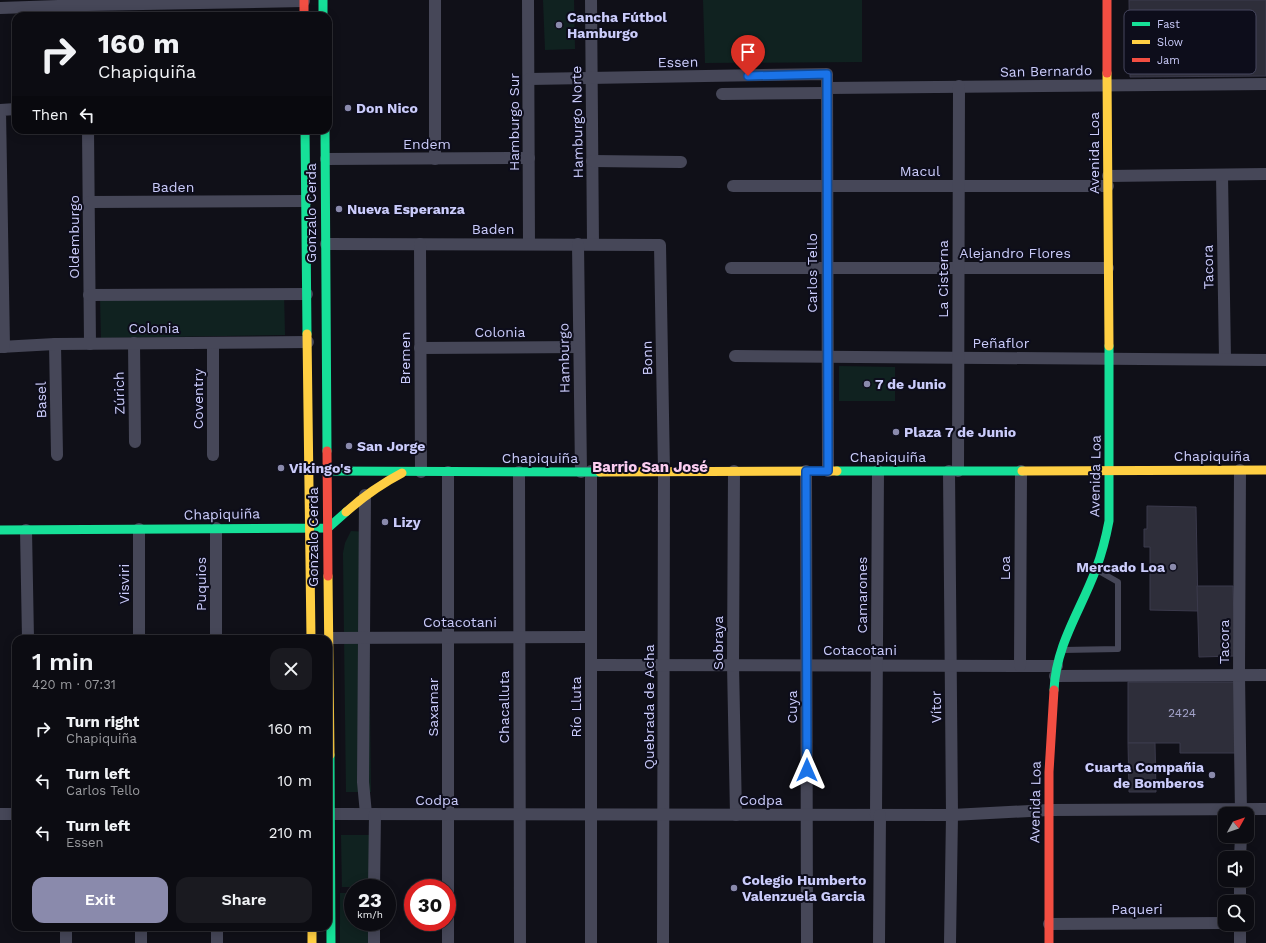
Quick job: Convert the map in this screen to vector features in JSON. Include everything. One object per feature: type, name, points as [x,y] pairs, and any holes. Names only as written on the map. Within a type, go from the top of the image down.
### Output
[{"type":"street","points":[[323,0],[323,12]]},
{"type":"street","points":[[435,0],[435,158]]},
{"type":"street","name":"Hamburgo Sur","points":[[528,0],[529,244]]},
{"type":"street","name":"Hamburgo Norte","points":[[591,0],[593,244]]},
{"type":"street","name":"Avenida Loa","points":[[1049,943],[1049,810],[1051,728],[1056,671],[1061,650],[1071,623],[1096,570],[1104,547],[1109,521],[1107,0]]},
{"type":"street","points":[[0,8],[304,1],[304,12]]},
{"type":"street","name":"Essen","points":[[529,79],[827,74]]},
{"type":"street","name":"Carlos Tello","points":[[827,74],[828,471]]},
{"type":"street","name":"San Bernardo","points":[[722,94],[959,86],[1266,84]]},
{"type":"street","name":"La Cisterna","points":[[953,471],[958,357],[959,86]]},
{"type":"street","points":[[2,347],[0,110],[12,109]]},
{"type":"street","name":"Oldemburgo","points":[[88,134],[90,344]]},
{"type":"street","name":"Gonzalo Cerda","points":[[305,134],[311,635]]},
{"type":"street","name":"Gonzalo Cerda","points":[[325,134],[329,635]]},
{"type":"street","name":"Endem","points":[[326,159],[529,158]]},
{"type":"street","points":[[592,161],[681,162]]},
{"type":"street","name":"Macul","points":[[733,186],[958,186],[1266,174]]},
{"type":"street","name":"Tacora","points":[[1222,175],[1225,359]]},
{"type":"street","name":"Baden","points":[[89,202],[306,202]]},
{"type":"street","name":"Baden","points":[[326,244],[660,244]]},
{"type":"street","name":"Bremen","points":[[420,244],[421,472]]},
{"type":"street","name":"Hamburgo","points":[[578,244],[579,347],[586,472]]},
{"type":"street","name":"Bonn","points":[[660,244],[664,471]]},
{"type":"street","name":"Alejandro Flores","points":[[731,268],[1108,268]]},
{"type":"street","points":[[89,295],[307,294]]},
{"type":"street","name":"Colonia","points":[[2,347],[55,344],[308,342]]},
{"type":"street","name":"Zúrich","points":[[134,343],[135,442]]},
{"type":"street","name":"Coventry","points":[[213,343],[213,455]]},
{"type":"street","name":"Basel","points":[[55,344],[57,455]]},
{"type":"street","name":"Colonia","points":[[420,348],[579,347]]},
{"type":"street","name":"Peñaflor","points":[[735,356],[1266,360]]},
{"type":"street","name":"Tacora","points":[[1240,470],[1239,675],[1241,807]]},
{"type":"street","name":"Chapiquiña","points":[[0,530],[328,528],[366,495],[381,484],[404,472],[1266,470]]},
{"type":"street","points":[[328,471],[404,472]]},
{"type":"street","name":"Quebrada de Acha","points":[[663,943],[664,471]]},
{"type":"street","name":"Sobraya","points":[[734,471],[733,665],[736,815]]},
{"type":"street","name":"Cuya","points":[[806,471],[807,943]]},
{"type":"street","name":"Camarones","points":[[878,471],[877,665],[879,943]]},
{"type":"street","name":"Vítor","points":[[950,943],[952,815],[950,666],[953,471]]},
{"type":"street","name":"Loa","points":[[1020,666],[1021,471]]},
{"type":"street","name":"Saxamar","points":[[448,472],[448,943]]},
{"type":"street","name":"Chacalluta","points":[[519,472],[520,943]]},
{"type":"street","name":"Río Lluta","points":[[586,472],[591,637],[591,943]]},
{"type":"street","points":[[366,495],[363,782],[370,814],[374,879]]},
{"type":"street","name":"Puquios","points":[[216,528],[216,635]]},
{"type":"street","name":"Visviri","points":[[139,529],[139,635]]},
{"type":"street","points":[[26,530],[28,635]]},
{"type":"street","name":"Cotacotani","points":[[332,638],[591,637]]},
{"type":"street","name":"Cotacotani","points":[[591,665],[1020,666],[1056,671],[1266,675]]},
{"type":"street","name":"Codpa","points":[[1254,810],[1266,809]]},
{"type":"street","name":"Codpa","points":[[332,814],[952,815],[1049,810],[1218,812]]},
{"type":"street","points":[[0,814],[12,814]]},
{"type":"street","name":"Paqueri","points":[[1049,924],[1218,923]]},
{"type":"street","points":[[66,931],[66,943]]},
{"type":"street","points":[[141,931],[141,943]]},
{"type":"street","points":[[217,931],[217,943]]},
{"type":"street","points":[[312,931],[312,943]]},
{"type":"street","name":"Gonzalo Cerda","points":[[331,931],[331,943]]},
{"type":"street","points":[[374,931],[374,943]]},
{"type":"street","points":[[1240,931],[1240,943]]},
{"type":"lane","points":[[1061,650],[1118,649],[1118,582],[1096,570]]},
{"type":"green space","name":"Cancha Fútbol Hamburgo","points":[[543,0],[574,0],[575,49],[545,50]]},
{"type":"green space","points":[[703,0],[862,0],[862,62],[705,63]]},
{"type":"green space","points":[[284,293],[285,335],[101,338],[100,296]]},
{"type":"green space","name":"7 de Junio","points":[[839,366],[895,367],[895,401],[839,401]]},
{"type":"green space","points":[[351,531],[368,532],[371,792],[346,792],[343,553],[345,543]]},
{"type":"green space","points":[[341,835],[372,835],[372,879],[344,879],[344,887],[342,887]]},
{"type":"green space","points":[[340,893],[344,893],[344,931],[370,931],[370,943],[340,943]]},
{"type":"building","points":[[1129,0],[1266,0],[1266,76],[1130,77],[1130,74],[1256,74],[1256,10],[1129,10]]},
{"type":"building","name":"Mercado Loa","points":[[1147,506],[1196,507],[1198,611],[1150,610],[1150,547],[1144,547],[1144,529],[1147,529]]},
{"type":"building","points":[[1197,586],[1233,586],[1235,656],[1199,657]]},
{"type":"building","points":[[1128,682],[1235,682],[1236,753],[1180,753],[1180,743],[1128,743]]},
{"type":"building","points":[[1128,743],[1155,743],[1156,792],[1129,792]]},
{"type":"traffic: fast","points":[[323,0],[323,12]]},
{"type":"traffic: fast","points":[[305,134],[307,334]]},
{"type":"traffic: fast","points":[[325,134],[327,451]]},
{"type":"traffic: fast","points":[[1054,690],[1059,657],[1064,642],[1096,569],[1104,545],[1109,521],[1109,346]]},
{"type":"traffic: fast","points":[[328,471],[600,472]]},
{"type":"traffic: fast","points":[[837,471],[1022,471]]},
{"type":"traffic: fast","points":[[0,530],[328,528],[346,512]]},
{"type":"traffic: fast","points":[[331,931],[331,943]]},
{"type":"traffic: slow","points":[[1107,73],[1109,346]]},
{"type":"traffic: slow","points":[[307,334],[311,635]]},
{"type":"traffic: slow","points":[[1022,471],[1266,470]]},
{"type":"traffic: slow","points":[[600,472],[837,471]]},
{"type":"traffic: slow","points":[[346,512],[387,481],[402,473]]},
{"type":"traffic: slow","points":[[328,576],[329,635]]},
{"type":"traffic: slow","points":[[312,931],[312,943]]},
{"type":"traffic: jam","points":[[304,0],[304,12]]},
{"type":"traffic: jam","points":[[1107,0],[1107,73]]},
{"type":"traffic: jam","points":[[327,451],[328,576]]},
{"type":"traffic: jam","points":[[1049,943],[1049,772],[1054,690]]},
{"type":"place","name":"Cancha Fútbol Hamburgo","points":[[559,25]]},
{"type":"place","name":"Don Nico","points":[[348,108]]},
{"type":"place","name":"Nueva Esperanza","points":[[339,209]]},
{"type":"place","name":"7 de Junio","points":[[867,384]]},
{"type":"place","name":"Plaza 7 de Junio","points":[[896,432]]},
{"type":"place","name":"San Jorge","points":[[349,446]]},
{"type":"place","name":"Vikingo's","points":[[281,468]]},
{"type":"place","name":"Lizy","points":[[385,522]]},
{"type":"place","name":"Mercado Loa","points":[[1173,567]]},
{"type":"place","name":"Cuarta Compañia de Bomberos","points":[[1212,775]]},
{"type":"place","name":"Colegio Humberto Valenzuela Garcia","points":[[734,888]]},
{"type":"district","name":"Barrio San José","points":[[650,467]]},
{"type":"route","points":[[748,76],[827,74],[828,471],[806,471],[807,770]]}]
